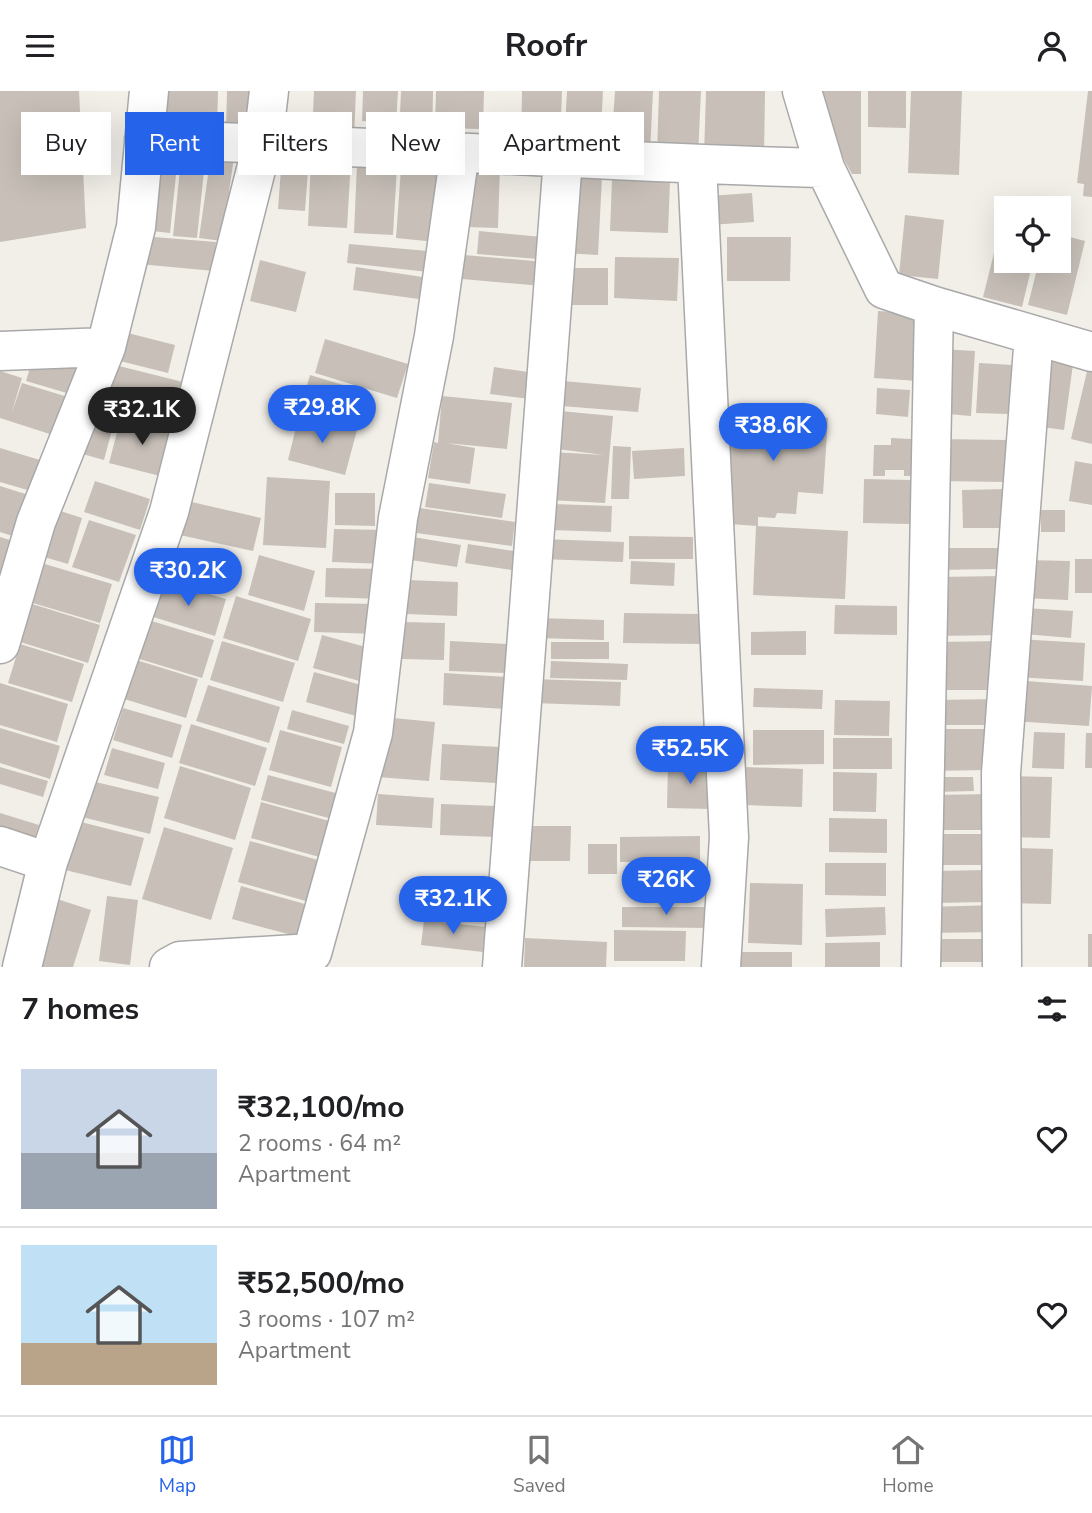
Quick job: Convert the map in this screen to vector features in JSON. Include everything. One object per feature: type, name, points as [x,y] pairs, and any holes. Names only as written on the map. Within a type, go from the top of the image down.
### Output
[{"type":"street","points":[[147,112],[149,91]]},
{"type":"street","points":[[267,112],[269,91]]},
{"type":"street","points":[[802,91],[825,168],[884,289],[1092,352]]},
{"type":"street","points":[[644,162],[825,168]]},
{"type":"street","points":[[697,165],[729,837],[721,967]]},
{"type":"street","points":[[0,644],[37,522],[106,347],[135,227],[140,175]]},
{"type":"street","points":[[22,967],[48,862],[169,512],[255,175]]},
{"type":"street","points":[[177,965],[315,960],[373,733],[398,518],[433,336],[457,175]]},
{"type":"street","points":[[502,967],[562,175]]},
{"type":"street","points":[[921,967],[934,306]]},
{"type":"street","points":[[1002,967],[1001,773],[1034,335]]},
{"type":"street","points":[[0,351],[106,347]]},
{"type":"street","points":[[0,846],[48,862]]},
{"type":"building","points":[[0,91],[79,91],[80,112],[21,112],[21,175],[83,175],[86,228],[0,242]]},
{"type":"building","points":[[155,91],[218,91],[217,112],[155,112]]},
{"type":"building","points":[[227,91],[256,91],[255,112],[238,112],[238,131],[226,131]]},
{"type":"building","points":[[314,91],[356,91],[354,138],[352,112],[313,112]]},
{"type":"building","points":[[363,91],[398,91],[397,112],[366,112],[366,121],[362,121]]},
{"type":"building","points":[[401,91],[433,91],[433,112],[400,112]]},
{"type":"building","points":[[436,91],[484,91],[483,112],[479,112],[479,129],[465,129],[465,112],[435,112]]},
{"type":"building","points":[[522,91],[562,91],[561,112],[522,112]]},
{"type":"building","points":[[567,91],[603,91],[602,112],[566,112]]},
{"type":"building","points":[[615,91],[653,91],[650,152],[644,152],[644,112],[614,112]]},
{"type":"building","points":[[659,91],[701,91],[698,156],[657,154]]},
{"type":"building","points":[[706,91],[765,91],[764,157],[704,156]]},
{"type":"building","points":[[806,91],[861,91],[861,174],[852,174]]},
{"type":"building","points":[[868,91],[906,91],[906,128],[868,127]]},
{"type":"building","points":[[911,91],[962,91],[959,175],[908,173]]},
{"type":"building","points":[[1088,91],[1092,91],[1092,197],[1083,196],[1084,184],[1077,183]]},
{"type":"building","points":[[224,156],[234,157],[222,241],[199,238],[208,175],[224,175]]},
{"type":"building","points":[[357,164],[366,164],[366,175],[396,175],[393,235],[354,233]]},
{"type":"building","points":[[469,165],[479,165],[479,175],[500,175],[498,228],[467,227]]},
{"type":"building","points":[[148,175],[176,175],[170,233],[143,230]]},
{"type":"building","points":[[179,175],[204,175],[197,238],[173,236]]},
{"type":"building","points":[[281,175],[308,175],[305,211],[278,209]]},
{"type":"building","points":[[310,175],[350,175],[347,228],[308,226]]},
{"type":"building","points":[[400,175],[441,175],[436,242],[396,238]]},
{"type":"building","points":[[567,175],[602,177],[598,255],[563,253]]},
{"type":"building","points":[[612,179],[670,181],[668,233],[610,231]]},
{"type":"building","points":[[752,193],[754,222],[709,225],[708,196]]},
{"type":"building","points":[[905,215],[944,220],[938,279],[899,275]]},
{"type":"building","points":[[479,231],[552,238],[550,260],[477,254]]},
{"type":"building","points":[[141,236],[216,242],[214,271],[139,264]]},
{"type":"building","points":[[727,237],[791,237],[790,281],[727,281]]},
{"type":"building","points":[[1071,237],[1085,241],[1067,315],[1028,305],[1036,273],[1071,273]]},
{"type":"building","points":[[349,244],[439,252],[437,273],[347,263]]},
{"type":"building","points":[[994,253],[994,273],[1030,273],[1022,307],[983,297]]},
{"type":"building","points":[[464,255],[545,262],[543,286],[462,279]]},
{"type":"building","points":[[615,257],[679,258],[677,301],[614,298]]},
{"type":"building","points":[[260,260],[306,272],[296,312],[250,301]]},
{"type":"building","points":[[356,267],[429,278],[426,300],[353,290]]},
{"type":"building","points":[[566,268],[608,268],[608,305],[565,305]]},
{"type":"building","points":[[878,311],[922,314],[918,381],[874,378]]},
{"type":"building","points":[[116,330],[175,345],[168,373],[108,358]]},
{"type":"building","points":[[325,339],[408,364],[397,398],[315,373]]},
{"type":"building","points":[[940,349],[975,351],[971,416],[936,413]]},
{"type":"building","points":[[35,351],[86,366],[77,396],[26,381]]},
{"type":"building","points":[[1052,354],[1074,357],[1064,430],[1042,427]]},
{"type":"building","points":[[979,363],[1012,365],[1009,414],[976,413]]},
{"type":"building","points":[[115,365],[187,383],[180,413],[107,394]]},
{"type":"building","points":[[494,367],[534,373],[530,399],[490,394]]},
{"type":"building","points":[[1088,367],[1092,368],[1092,444],[1071,439]]},
{"type":"building","points":[[0,371],[22,378],[11,415],[22,383],[71,398],[59,437],[0,418]]},
{"type":"building","points":[[310,375],[363,391],[353,424],[300,409]]},
{"type":"building","points":[[563,381],[641,388],[638,412],[561,406]]},
{"type":"building","points":[[877,388],[910,390],[908,417],[876,414]]},
{"type":"building","points":[[94,394],[120,400],[104,460],[79,453]]},
{"type":"building","points":[[442,396],[512,403],[507,449],[446,443],[475,448],[470,484],[428,478],[434,442],[438,443]]},
{"type":"building","points":[[560,411],[613,416],[605,503],[549,500],[552,452],[604,455],[557,449]]},
{"type":"building","points":[[729,411],[828,418],[823,494],[798,492],[796,514],[777,513],[775,518],[758,517],[758,526],[729,524],[732,475],[724,474]]},
{"type":"building","points":[[299,415],[357,430],[345,475],[288,460]]},
{"type":"building","points":[[121,417],[176,431],[164,477],[109,463]]},
{"type":"building","points":[[891,438],[911,439],[911,476],[904,476],[904,470],[885,470],[885,476],[873,476],[874,445],[891,445]]},
{"type":"building","points":[[935,439],[1008,440],[1008,482],[934,481]]},
{"type":"building","points":[[613,446],[631,447],[629,499],[611,499]]},
{"type":"building","points":[[0,448],[50,463],[41,494],[0,482]]},
{"type":"building","points":[[684,448],[685,476],[634,479],[632,451]]},
{"type":"building","points":[[1075,461],[1092,464],[1092,505],[1069,501]]},
{"type":"building","points":[[267,477],[330,481],[326,548],[263,545]]},
{"type":"building","points":[[864,479],[912,480],[911,524],[863,523]]},
{"type":"building","points":[[95,481],[150,499],[140,530],[84,512]]},
{"type":"building","points":[[429,483],[506,494],[502,518],[425,507]]},
{"type":"building","points":[[0,486],[35,497],[22,539],[0,532]]},
{"type":"building","points":[[1007,489],[1007,528],[963,528],[962,490]]},
{"type":"building","points":[[335,493],[375,493],[375,526],[335,525]]},
{"type":"building","points":[[183,500],[261,518],[253,551],[175,534]]},
{"type":"building","points":[[551,504],[612,506],[611,532],[550,530]]},
{"type":"building","points":[[48,507],[82,518],[68,564],[34,554]]},
{"type":"building","points":[[413,507],[515,522],[512,546],[409,532]]},
{"type":"building","points":[[1041,510],[1065,510],[1065,532],[1041,532]]},
{"type":"building","points":[[89,520],[136,535],[119,582],[72,567]]},
{"type":"building","points":[[756,526],[848,531],[845,599],[753,595]]},
{"type":"building","points":[[334,529],[386,530],[385,564],[332,562]]},
{"type":"building","points":[[407,536],[461,545],[457,567],[404,559]]},
{"type":"building","points":[[629,536],[693,537],[693,559],[629,559]]},
{"type":"building","points":[[0,537],[20,543],[0,580]]},
{"type":"building","points":[[542,539],[624,542],[623,562],[541,559]]},
{"type":"building","points":[[468,544],[514,551],[512,570],[465,563]]},
{"type":"building","points":[[935,548],[998,548],[998,569],[935,570]]},
{"type":"building","points":[[259,555],[315,571],[304,611],[248,595]]},
{"type":"building","points":[[1075,559],[1092,559],[1092,593],[1075,593]]},
{"type":"building","points":[[1024,560],[1070,561],[1068,600],[1023,598]]},
{"type":"building","points":[[631,561],[675,563],[674,586],[630,584]]},
{"type":"building","points":[[38,562],[112,584],[100,623],[26,601]]},
{"type":"building","points":[[326,568],[383,569],[382,599],[325,597]]},
{"type":"building","points":[[1004,576],[1004,635],[936,636],[936,577]]},
{"type":"building","points":[[162,580],[226,599],[215,636],[150,616]]},
{"type":"building","points":[[407,580],[458,582],[457,616],[406,614]]},
{"type":"building","points":[[236,596],[311,619],[298,661],[223,638]]},
{"type":"building","points":[[29,603],[100,625],[88,663],[17,641]]},
{"type":"building","points":[[315,603],[378,604],[378,634],[314,632]]},
{"type":"building","points":[[835,605],[897,606],[897,635],[834,634]]},
{"type":"building","points":[[1026,608],[1073,611],[1071,638],[1024,634]]},
{"type":"building","points":[[624,613],[701,614],[700,644],[623,643]]},
{"type":"building","points":[[539,618],[604,620],[604,640],[538,638]]},
{"type":"building","points":[[145,619],[214,640],[202,678],[133,657]]},
{"type":"building","points":[[403,622],[445,623],[444,660],[402,659]]},
{"type":"building","points":[[806,631],[806,655],[751,655],[751,632]]},
{"type":"building","points":[[322,635],[373,649],[363,682],[313,668]]},
{"type":"building","points":[[1018,639],[1085,643],[1083,681],[1016,677]]},
{"type":"building","points":[[222,641],[295,663],[283,702],[210,680]]},
{"type":"building","points":[[450,641],[507,644],[506,673],[449,671]]},
{"type":"building","points":[[1005,641],[1005,690],[934,690],[934,642]]},
{"type":"building","points":[[551,642],[609,642],[609,659],[551,659]]},
{"type":"building","points":[[20,644],[84,664],[72,702],[8,683]]},
{"type":"building","points":[[133,659],[198,679],[186,718],[121,698]]},
{"type":"building","points":[[551,661],[628,664],[627,680],[550,678]]},
{"type":"building","points":[[314,672],[365,686],[356,716],[306,702]]},
{"type":"building","points":[[444,673],[507,677],[505,709],[443,705]]},
{"type":"building","points":[[533,679],[621,682],[620,706],[532,703]]},
{"type":"building","points":[[1014,680],[1092,686],[1089,726],[1011,721]]},
{"type":"building","points":[[0,683],[68,704],[57,742],[0,725]]},
{"type":"building","points":[[208,685],[280,707],[269,743],[196,721]]},
{"type":"building","points":[[754,688],[823,690],[822,709],[753,707]]},
{"type":"building","points":[[996,699],[996,725],[937,725],[936,700]]},
{"type":"building","points":[[835,700],[890,701],[889,736],[834,735]]},
{"type":"building","points":[[123,708],[182,725],[172,758],[113,740]]},
{"type":"building","points":[[292,710],[349,726],[344,744],[287,729]]},
{"type":"building","points":[[383,717],[435,722],[429,781],[377,777]]},
{"type":"building","points":[[191,724],[267,748],[255,786],[179,763]]},
{"type":"building","points":[[0,728],[60,746],[50,779],[0,763]]},
{"type":"building","points":[[930,729],[987,729],[987,770],[931,771]]},
{"type":"building","points":[[280,730],[342,747],[331,787],[269,770]]},
{"type":"building","points":[[753,730],[824,730],[824,764],[753,765]]},
{"type":"building","points":[[1034,732],[1065,733],[1064,769],[1032,768]]},
{"type":"building","points":[[1086,733],[1092,733],[1092,768],[1085,768]]},
{"type":"building","points":[[833,738],[892,738],[892,769],[833,769]]},
{"type":"building","points":[[442,744],[500,747],[497,783],[440,780]]},
{"type":"building","points":[[112,748],[165,763],[158,789],[104,775]]},
{"type":"building","points":[[668,763],[713,763],[712,809],[667,808]]},
{"type":"building","points":[[180,766],[251,788],[235,840],[164,818]]},
{"type":"building","points":[[0,767],[48,781],[43,797],[0,784]]},
{"type":"building","points":[[744,767],[803,769],[802,807],[743,805]]},
{"type":"building","points":[[833,772],[877,773],[876,812],[833,811]]},
{"type":"building","points":[[268,775],[343,795],[336,820],[261,800]]},
{"type":"building","points":[[1009,776],[1052,777],[1050,838],[1008,837]]},
{"type":"building","points":[[934,777],[973,777],[974,791],[934,792]]},
{"type":"building","points":[[87,780],[159,797],[150,834],[78,816]]},
{"type":"building","points":[[378,794],[434,798],[432,828],[376,825]]},
{"type":"building","points":[[992,794],[992,830],[934,830],[934,795]]},
{"type":"building","points":[[261,802],[333,822],[323,858],[251,838]]},
{"type":"building","points":[[441,804],[497,806],[495,837],[440,835]]},
{"type":"building","points":[[0,813],[39,825],[31,849],[0,839]]},
{"type":"building","points":[[829,818],[887,819],[887,853],[829,852]]},
{"type":"building","points":[[73,820],[144,838],[131,886],[61,869]]},
{"type":"building","points":[[525,826],[571,826],[570,861],[524,861]]},
{"type":"building","points":[[164,827],[233,848],[211,920],[142,899]]},
{"type":"building","points":[[934,834],[987,834],[987,865],[934,865]]},
{"type":"building","points":[[700,836],[700,861],[620,862],[620,837]]},
{"type":"building","points":[[250,841],[325,862],[313,903],[238,882]]},
{"type":"building","points":[[588,844],[617,844],[617,874],[588,874]]},
{"type":"building","points":[[1011,848],[1053,849],[1051,904],[1009,903]]},
{"type":"building","points":[[825,863],[886,863],[886,896],[825,895]]},
{"type":"building","points":[[986,870],[986,902],[935,903],[934,871]]},
{"type":"building","points":[[750,883],[803,884],[802,945],[748,943]]},
{"type":"building","points":[[241,886],[312,906],[303,938],[232,919]]},
{"type":"building","points":[[107,896],[138,900],[130,965],[99,961]]},
{"type":"building","points":[[54,898],[91,910],[73,967],[33,967]]},
{"type":"building","points":[[998,905],[999,932],[925,933],[925,907]]},
{"type":"building","points":[[622,907],[709,907],[709,928],[622,927]]},
{"type":"building","points":[[885,907],[886,935],[826,937],[825,909]]},
{"type":"building","points":[[424,920],[486,927],[483,952],[421,945]]},
{"type":"building","points":[[614,930],[686,931],[685,961],[614,961]]},
{"type":"building","points":[[1088,934],[1092,934],[1092,967],[1088,967]]},
{"type":"building","points":[[525,938],[607,942],[606,967],[524,967]]},
{"type":"building","points":[[936,939],[984,939],[983,962],[936,962]]},
{"type":"building","points":[[880,942],[880,967],[825,967],[825,943]]},
{"type":"building","points":[[737,952],[792,952],[792,967],[736,967]]}]
